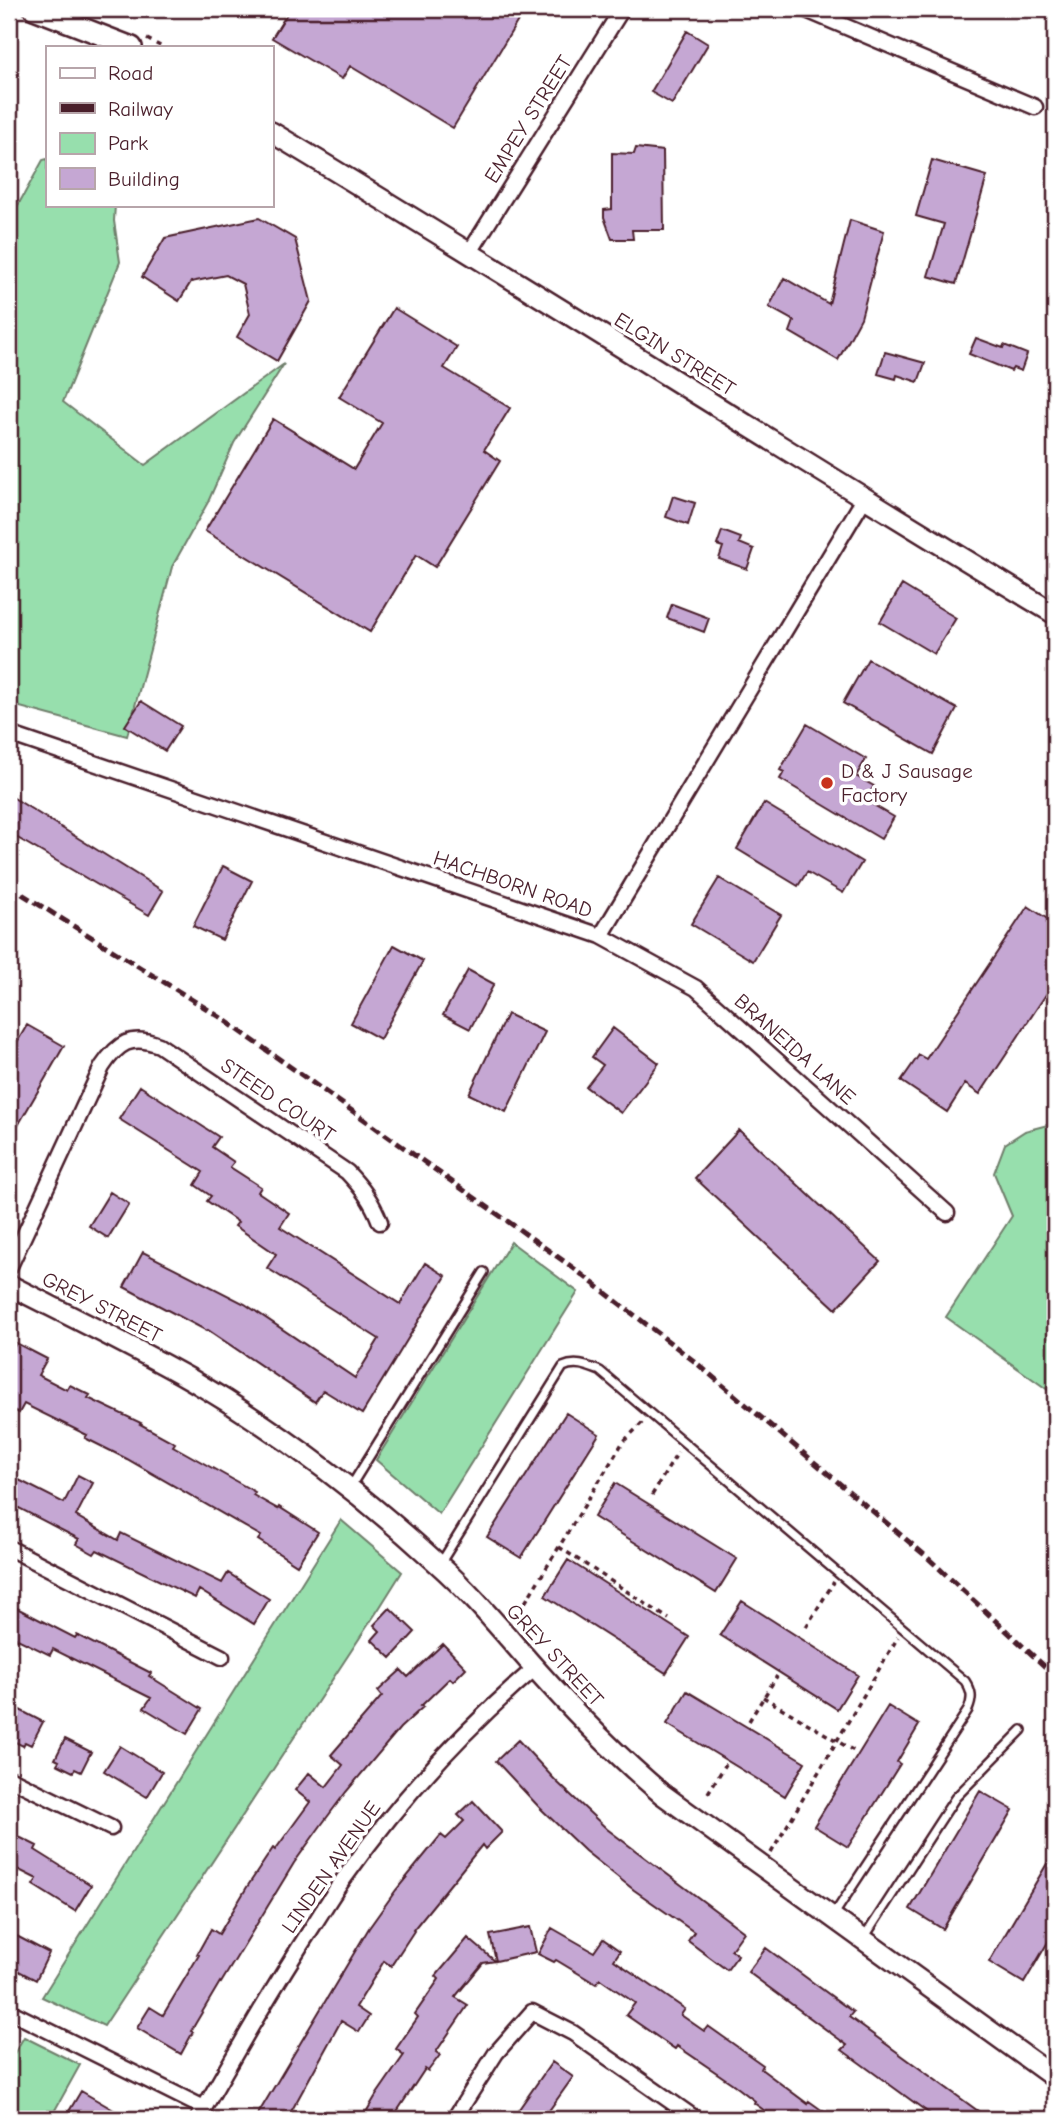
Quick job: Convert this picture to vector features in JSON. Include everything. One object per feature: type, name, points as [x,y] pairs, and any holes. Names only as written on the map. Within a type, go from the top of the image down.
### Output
[{"type":"street","points":[[34,9],[129,46]]},
{"type":"street","name":"EMPEY STREET","points":[[470,251],[622,9]]},
{"type":"street","points":[[804,9],[1035,107]]},
{"type":"street","name":"ELGIN STREET","points":[[273,133],[470,251],[864,499],[1055,614]]},
{"type":"street","name":"HACHBORN ROAD","points":[[9,734],[601,936],[864,499]]},
{"type":"street","name":"BRANEIDA LANE","points":[[601,936],[696,988],[947,1213]]},
{"type":"street","name":"STEED COURT","points":[[9,1268],[102,1067],[121,1044],[132,1041],[148,1040],[159,1045],[347,1172],[365,1191],[380,1222]]},
{"type":"street","name":"GREY STREET","points":[[9,1285],[193,1381],[257,1422],[349,1488],[440,1564],[628,1766],[691,1817],[1055,2078]]},
{"type":"street","points":[[9,1548],[222,1657]]},
{"type":"street","name":"LINDEN AVENUE","points":[[201,2114],[276,1984],[347,1873],[445,1755],[504,1695],[535,1668]]},
{"type":"street","points":[[9,1778],[111,1828]]},
{"type":"street","points":[[9,2011],[201,2114]]},
{"type":"street","points":[[454,2119],[496,2053],[532,2012],[573,2033],[696,2119]]},
{"type":"lane","points":[[349,1488],[484,1272]]},
{"type":"lane","points":[[440,1564],[563,1367],[570,1364],[584,1365],[600,1371],[965,1681],[972,1699],[968,1710],[832,1917]]},
{"type":"lane","points":[[863,1939],[955,1798],[1022,1730]]},
{"type":"path","points":[[520,1611],[623,1442],[650,1414]]},
{"type":"path","points":[[652,1495],[683,1442]]},
{"type":"path","points":[[559,1547],[669,1619]]},
{"type":"path","points":[[806,1627],[839,1574]]},
{"type":"path","points":[[762,1867],[903,1629]]},
{"type":"path","points":[[749,1721],[777,1676]]},
{"type":"path","points":[[764,1697],[854,1751]]},
{"type":"path","points":[[708,1793],[726,1764]]},
{"type":"green space","points":[[46,159],[46,206],[115,206],[114,221],[120,262],[63,402],[145,465],[284,364],[234,443],[208,502],[172,567],[127,736],[9,704],[9,218],[43,160]]},
{"type":"green space","points":[[1055,1123],[1055,1395],[946,1317],[1012,1216],[994,1173],[1005,1144],[1025,1131]]},
{"type":"green space","points":[[511,1242],[578,1292],[439,1514],[376,1460]]},
{"type":"green space","points":[[341,1520],[402,1572],[104,2026],[42,1997]]},
{"type":"green space","points":[[24,2037],[80,2065],[50,2119],[9,2119],[9,2062]]},
{"type":"building","points":[[290,9],[525,9],[453,128],[350,66],[342,79],[272,38]]},
{"type":"building","points":[[687,31],[708,44],[672,104],[651,92]]},
{"type":"building","points":[[636,148],[663,151],[664,230],[632,230],[633,239],[612,239],[604,210],[612,209],[612,153],[634,154]]},
{"type":"building","points":[[932,160],[987,176],[956,284],[928,276],[944,224],[916,216]]},
{"type":"building","points":[[259,218],[295,239],[311,301],[277,361],[237,337],[250,314],[243,284],[226,275],[191,282],[179,301],[142,277],[165,238]]},
{"type":"building","points":[[850,220],[884,231],[861,318],[838,360],[790,332],[794,321],[769,307],[784,278],[829,304]]},
{"type":"building","points":[[394,308],[457,347],[444,368],[510,408],[484,450],[500,461],[435,567],[416,555],[370,632],[205,531],[273,419],[354,469],[382,423],[339,397]]},
{"type":"building","points":[[976,338],[1027,354],[1021,371],[1013,368],[1011,371],[969,354]]},
{"type":"building","points":[[885,352],[925,363],[918,382],[897,375],[896,379],[878,374]]},
{"type":"building","points":[[673,496],[695,503],[688,525],[666,517]]},
{"type":"building","points":[[722,531],[741,538],[739,543],[754,549],[747,569],[719,559],[723,547],[717,545]]},
{"type":"building","points":[[902,585],[956,618],[934,654],[880,622]]},
{"type":"building","points":[[672,604],[709,618],[704,632],[667,618]]},
{"type":"building","points":[[868,659],[957,709],[933,754],[843,703]]},
{"type":"building","points":[[141,701],[181,726],[165,751],[125,726]]},
{"type":"building","name":"D & J Sausage Factory","points":[[807,724],[866,759],[856,776],[874,786],[865,800],[894,817],[881,839],[780,779],[784,772],[780,770]]},
{"type":"building","points":[[9,795],[163,891],[149,915],[9,833]]},
{"type":"building","points":[[764,803],[862,862],[843,893],[807,872],[798,886],[737,849]]},
{"type":"building","points":[[223,866],[252,881],[222,940],[193,926]]},
{"type":"building","points":[[719,878],[781,915],[753,961],[691,924]]},
{"type":"building","points":[[1028,906],[1055,924],[1055,981],[980,1094],[965,1084],[947,1112],[901,1081],[919,1055],[926,1059]]},
{"type":"building","points":[[394,945],[423,961],[380,1039],[351,1023]]},
{"type":"building","points":[[468,970],[494,984],[470,1029],[443,1015]]},
{"type":"building","points":[[507,1014],[545,1032],[506,1112],[469,1094]]},
{"type":"building","points":[[27,1025],[64,1046],[9,1141],[9,1056]]},
{"type":"building","points":[[613,1028],[659,1063],[621,1113],[586,1087],[603,1065],[592,1057]]},
{"type":"building","points":[[140,1086],[219,1137],[212,1147],[234,1162],[230,1167],[261,1187],[258,1192],[289,1213],[280,1227],[400,1304],[425,1263],[446,1276],[362,1414],[323,1390],[315,1402],[208,1330],[124,1287],[143,1252],[245,1304],[355,1378],[379,1339],[267,1268],[276,1254],[235,1226],[238,1222],[207,1201],[211,1196],[195,1185],[203,1172],[119,1119]]},
{"type":"building","points":[[739,1130],[880,1261],[836,1309],[695,1178]]},
{"type":"building","points":[[110,1192],[129,1204],[108,1238],[89,1226]]},
{"type":"building","points":[[16,1343],[47,1359],[38,1375],[67,1390],[70,1385],[90,1395],[88,1398],[141,1423],[175,1443],[173,1446],[255,1492],[253,1495],[278,1509],[279,1507],[318,1532],[297,1565],[258,1540],[261,1536],[85,1438],[87,1435],[24,1404],[19,1413],[9,1407],[9,1358]]},
{"type":"building","points":[[566,1413],[599,1434],[521,1558],[487,1537]]},
{"type":"building","points":[[9,1475],[64,1503],[78,1475],[93,1483],[76,1516],[118,1540],[121,1533],[222,1583],[228,1573],[269,1599],[254,1624],[199,1590],[195,1598],[97,1550],[94,1554],[76,1544],[79,1539],[9,1503]]},
{"type":"building","points":[[615,1483],[737,1559],[716,1593],[594,1517]]},
{"type":"building","points":[[568,1560],[689,1637],[666,1673],[545,1596]]},
{"type":"building","points":[[742,1601],[858,1675],[837,1709],[720,1635]]},
{"type":"building","points":[[9,1604],[151,1673],[149,1676],[202,1709],[187,1734],[144,1708],[151,1698],[53,1649],[50,1655],[9,1635]]},
{"type":"building","points":[[390,1608],[415,1632],[391,1658],[372,1640],[380,1631],[374,1625]]},
{"type":"building","points":[[443,1644],[466,1668],[453,1681],[450,1678],[400,1728],[322,1824],[294,1863],[220,1982],[191,2031],[193,2032],[181,2054],[137,2028],[150,2007],[163,2015],[199,1955],[197,1954],[211,1929],[219,1934],[273,1848],[275,1850],[310,1802],[295,1790],[309,1773],[326,1787],[343,1765],[331,1755],[382,1696],[378,1691],[401,1670],[408,1677]]},
{"type":"building","points":[[687,1691],[805,1762],[785,1796],[667,1724]]},
{"type":"building","points":[[888,1706],[919,1725],[897,1762],[900,1764],[848,1847],[814,1826]]},
{"type":"building","points":[[9,1708],[17,1712],[18,1709],[43,1722],[31,1745],[25,1742],[23,1746],[9,1739]]},
{"type":"building","points":[[65,1739],[91,1752],[81,1772],[75,1769],[73,1772],[57,1764],[59,1761],[55,1759]]},
{"type":"building","points":[[518,1740],[556,1781],[607,1829],[744,1932],[731,1950],[738,1955],[727,1970],[688,1941],[694,1932],[585,1851],[496,1761]]},
{"type":"building","points":[[120,1746],[162,1772],[147,1797],[104,1771]]},
{"type":"building","points":[[980,1791],[1013,1810],[943,1929],[910,1909]]},
{"type":"building","points":[[473,1801],[502,1832],[485,1849],[482,1845],[413,1930],[391,1966],[384,1961],[356,2007],[369,2016],[359,2032],[341,2021],[287,2119],[255,2119],[369,1928],[441,1835],[446,1839],[464,1821],[458,1815]]},
{"type":"building","points":[[9,1832],[37,1846],[35,1850],[91,1885],[75,1911],[33,1885],[37,1879],[9,1865]]},
{"type":"building","points":[[1055,1850],[1055,1930],[1024,1983],[989,1962]]},
{"type":"building","points":[[530,1927],[536,1952],[496,1961],[490,1935]]},
{"type":"building","points":[[552,1928],[594,1952],[603,1939],[620,1951],[614,1960],[685,2009],[681,2015],[704,2031],[708,2026],[763,2065],[761,2069],[808,2104],[809,2101],[834,2119],[776,2119],[733,2084],[626,2015],[635,2003],[600,1979],[596,1984],[556,1960],[554,1962],[538,1954]]},
{"type":"building","points":[[9,1932],[49,1953],[36,1980],[9,1966]]},
{"type":"building","points":[[468,1938],[495,1961],[483,1963],[455,1997],[468,2005],[436,2052],[440,2055],[428,2071],[425,2069],[392,2119],[362,2119],[404,2055],[396,2049],[418,2017],[415,2014],[439,1979],[436,1976]]},
{"type":"building","points":[[766,1948],[853,2012],[849,2017],[989,2119],[937,2119],[842,2050],[847,2045],[748,1972]]},
{"type":"building","points":[[552,2062],[573,2077],[543,2119],[512,2119]]},
{"type":"building","points":[[81,2091],[129,2119],[78,2119],[68,2113]]},
{"type":"railway","points":[[9,886],[220,1017],[572,1267],[694,1361],[927,1557],[1055,1676]]},
{"type":"place","name":"D & J Sausage Factory","points":[[827,783]]}]
